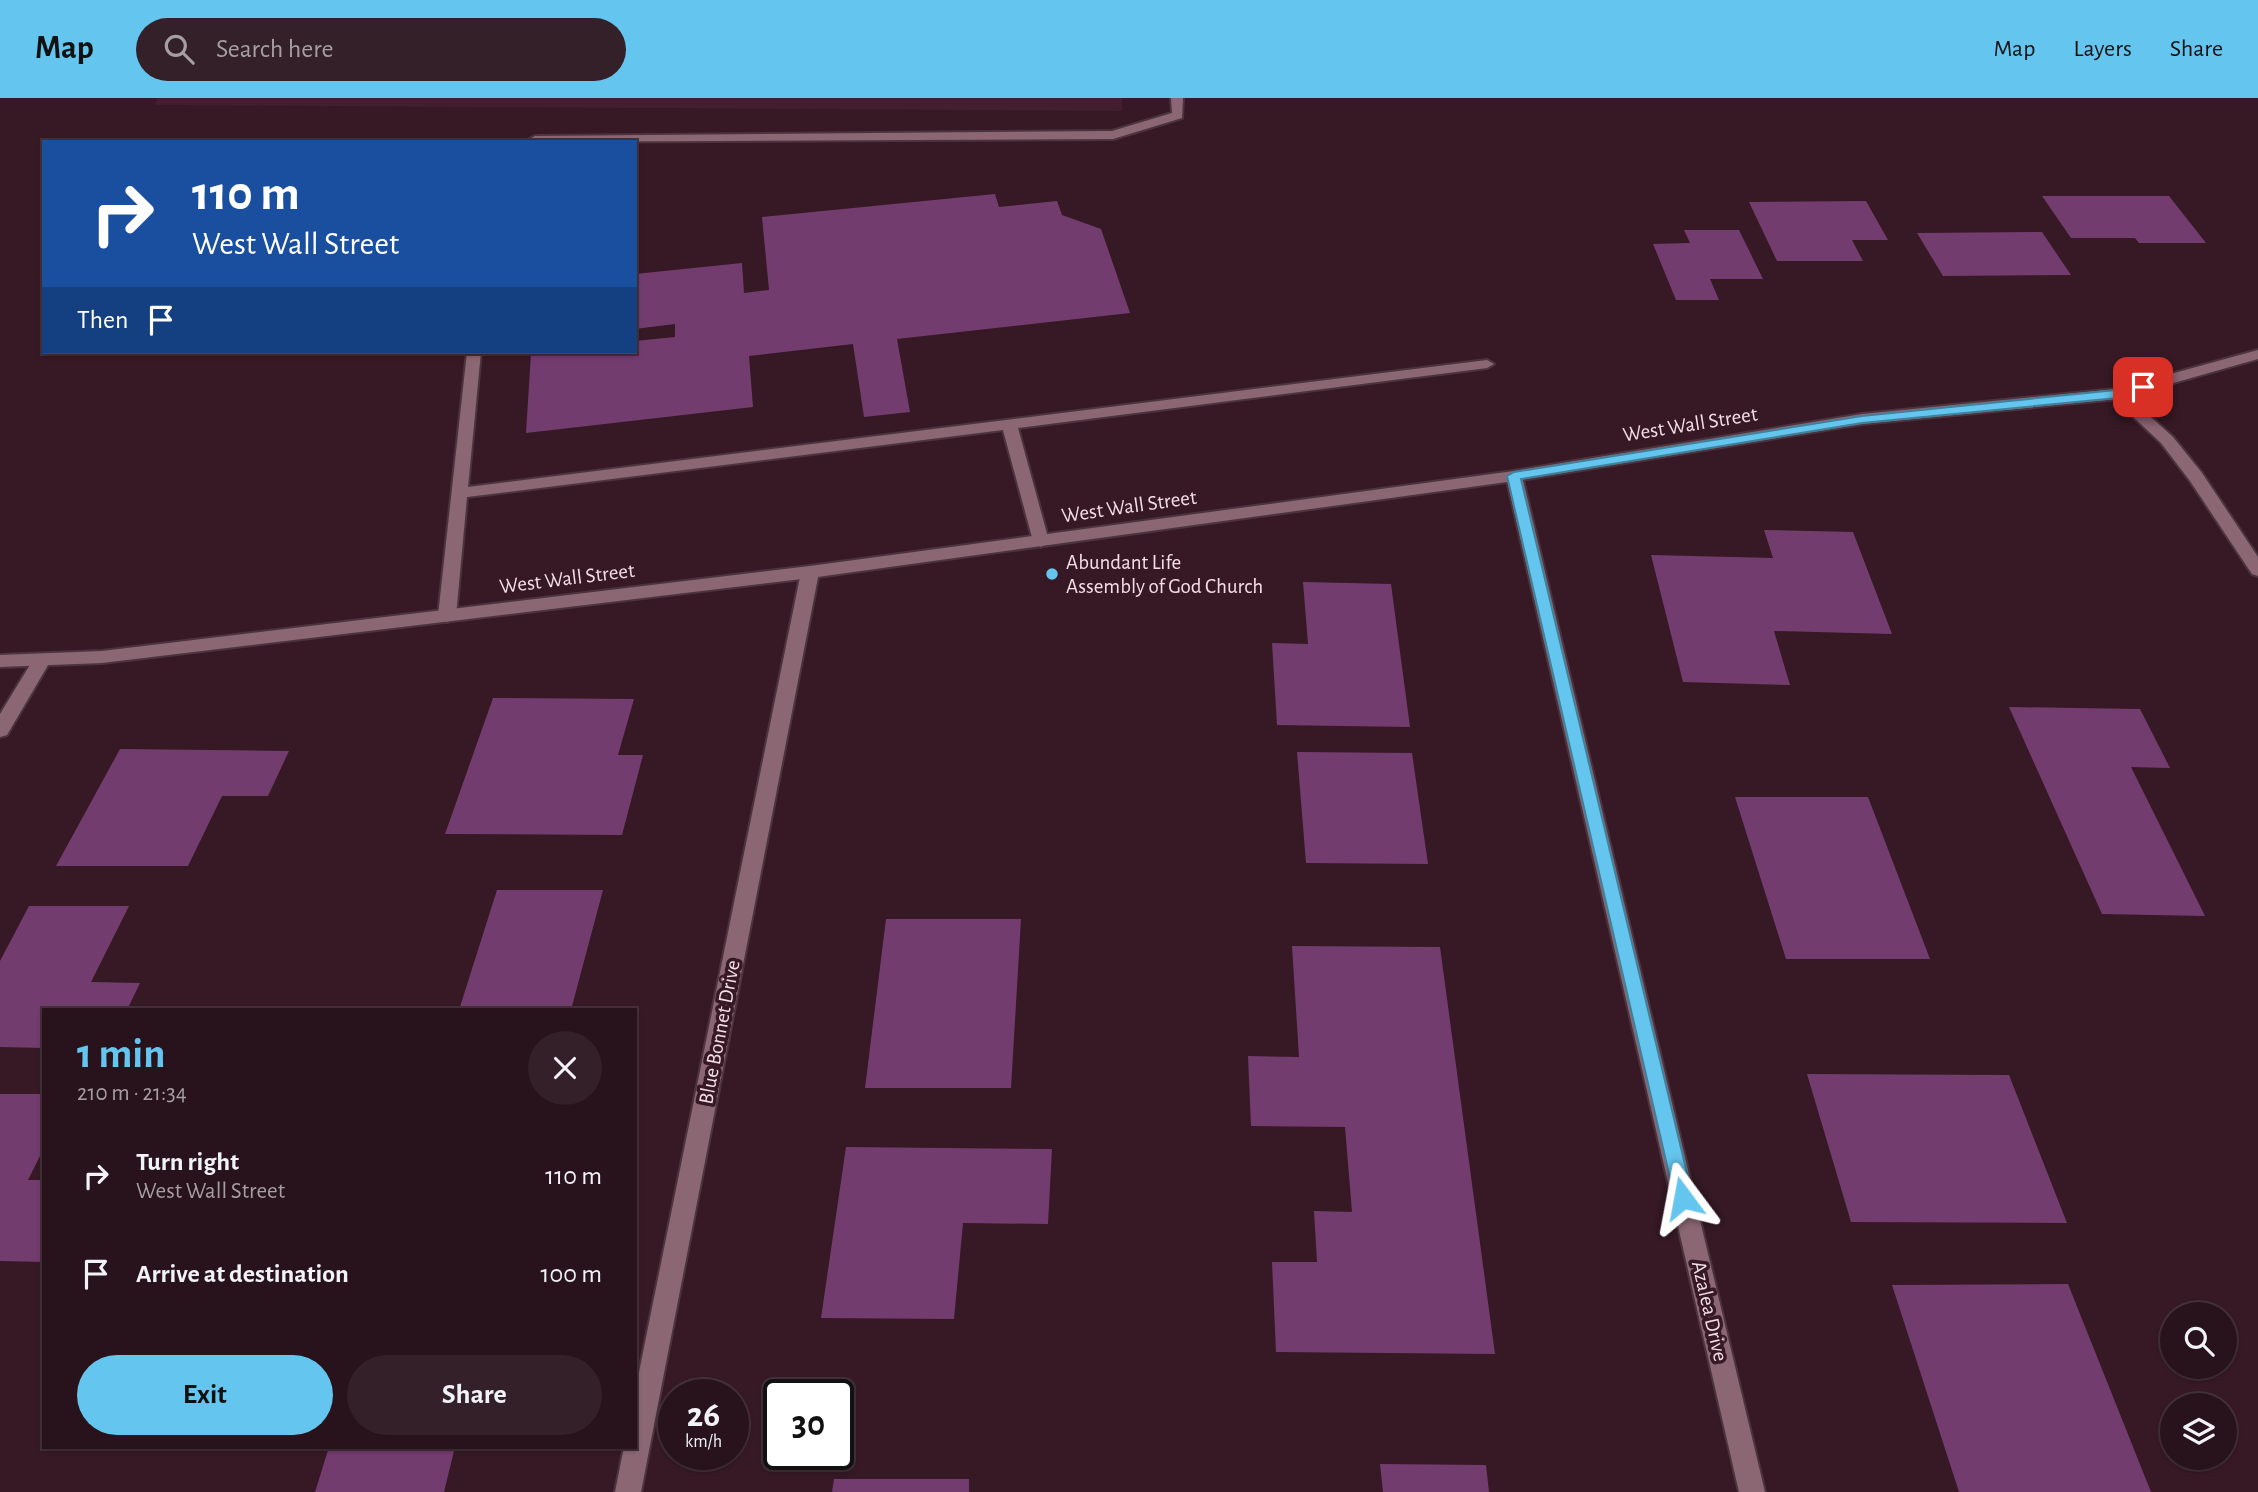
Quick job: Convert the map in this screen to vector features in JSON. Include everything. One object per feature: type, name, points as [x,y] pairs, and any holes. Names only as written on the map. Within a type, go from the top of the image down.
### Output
[{"type":"street","points":[[637,141],[1113,135],[1178,114],[1177,98]]},
{"type":"street","points":[[447,616],[474,354]]},
{"type":"street","name":"West Wall Street","points":[[0,661],[102,657],[810,572],[1041,541],[1514,476],[1862,419],[2117,394],[2258,354]]},
{"type":"street","points":[[461,492],[1487,365]]},
{"type":"street","points":[[2117,394],[2167,440],[2196,477],[2258,570]]},
{"type":"street","points":[[1009,424],[1041,541]]},
{"type":"street","name":"Azalea Drive","points":[[1514,476],[1752,1492]]},
{"type":"street","name":"Blue Bonnet Drive","points":[[637,1447],[810,572]]},
{"type":"street","points":[[0,730],[43,660]]},
{"type":"street","name":"Blue Bonnet Drive","points":[[628,1492],[637,1449]]},
{"type":"shaded area","points":[[157,98],[1122,98],[1122,111],[155,105]]},
{"type":"building","points":[[995,194],[999,207],[1057,201],[1062,215],[1101,229],[1130,313],[897,339],[910,412],[864,417],[853,344],[749,356],[753,407],[526,433],[531,354],[637,354],[637,341],[675,337],[675,324],[637,329],[637,274],[742,263],[744,293],[769,290],[762,217]]},
{"type":"building","points":[[2042,196],[2169,196],[2206,243],[2139,243],[2135,238],[2071,238]]},
{"type":"building","points":[[1866,201],[1888,240],[1852,240],[1863,261],[1777,261],[1749,202]]},
{"type":"building","points":[[1684,230],[1739,230],[1763,279],[1710,279],[1719,300],[1676,300],[1653,244],[1690,243]]},
{"type":"building","points":[[2042,232],[2071,275],[1943,276],[1917,233]]},
{"type":"building","points":[[1764,530],[1853,532],[1892,634],[1774,631],[1790,685],[1683,682],[1651,555],[1773,558]]},
{"type":"building","points":[[1303,582],[1391,584],[1410,727],[1277,725],[1272,643],[1308,644]]},
{"type":"building","points":[[493,698],[634,699],[618,755],[643,755],[622,835],[445,834]]},
{"type":"building","points":[[2009,707],[2140,709],[2170,768],[2131,767],[2205,916],[2102,914]]},
{"type":"building","points":[[120,749],[289,751],[268,796],[222,796],[188,866],[56,866]]},
{"type":"building","points":[[1297,752],[1412,753],[1428,864],[1306,863]]},
{"type":"building","points":[[1735,797],[1868,797],[1930,959],[1786,959]]},
{"type":"building","points":[[497,890],[603,890],[572,1008],[460,1008]]},
{"type":"building","points":[[29,906],[129,906],[91,982],[140,983],[128,1008],[42,1008],[42,1048],[0,1047],[0,961]]},
{"type":"building","points":[[886,919],[1021,919],[1011,1088],[865,1088]]},
{"type":"building","points":[[1292,946],[1440,947],[1495,1354],[1276,1352],[1272,1262],[1317,1262],[1314,1211],[1352,1212],[1345,1127],[1251,1126],[1248,1056],[1299,1057]]},
{"type":"building","points":[[1807,1074],[2009,1075],[2067,1223],[1851,1222]]},
{"type":"building","points":[[0,1094],[42,1094],[42,1152],[28,1180],[42,1180],[42,1262],[0,1261]]},
{"type":"building","points":[[846,1147],[1052,1149],[1048,1224],[963,1223],[954,1319],[821,1318]]},
{"type":"building","points":[[2068,1284],[2151,1492],[1959,1492],[1892,1285]]},
{"type":"building","points":[[328,1449],[455,1449],[444,1492],[315,1492]]},
{"type":"building","points":[[1380,1464],[1486,1465],[1489,1492],[1383,1492]]},
{"type":"building","points":[[834,1479],[969,1479],[969,1492],[832,1492]]},
{"type":"place","name":"Abundant Life Assembly of God Church","points":[[1052,574]]},
{"type":"route","points":[[1683,1198],[1514,476],[1862,419],[2117,394],[2143,387]]}]
